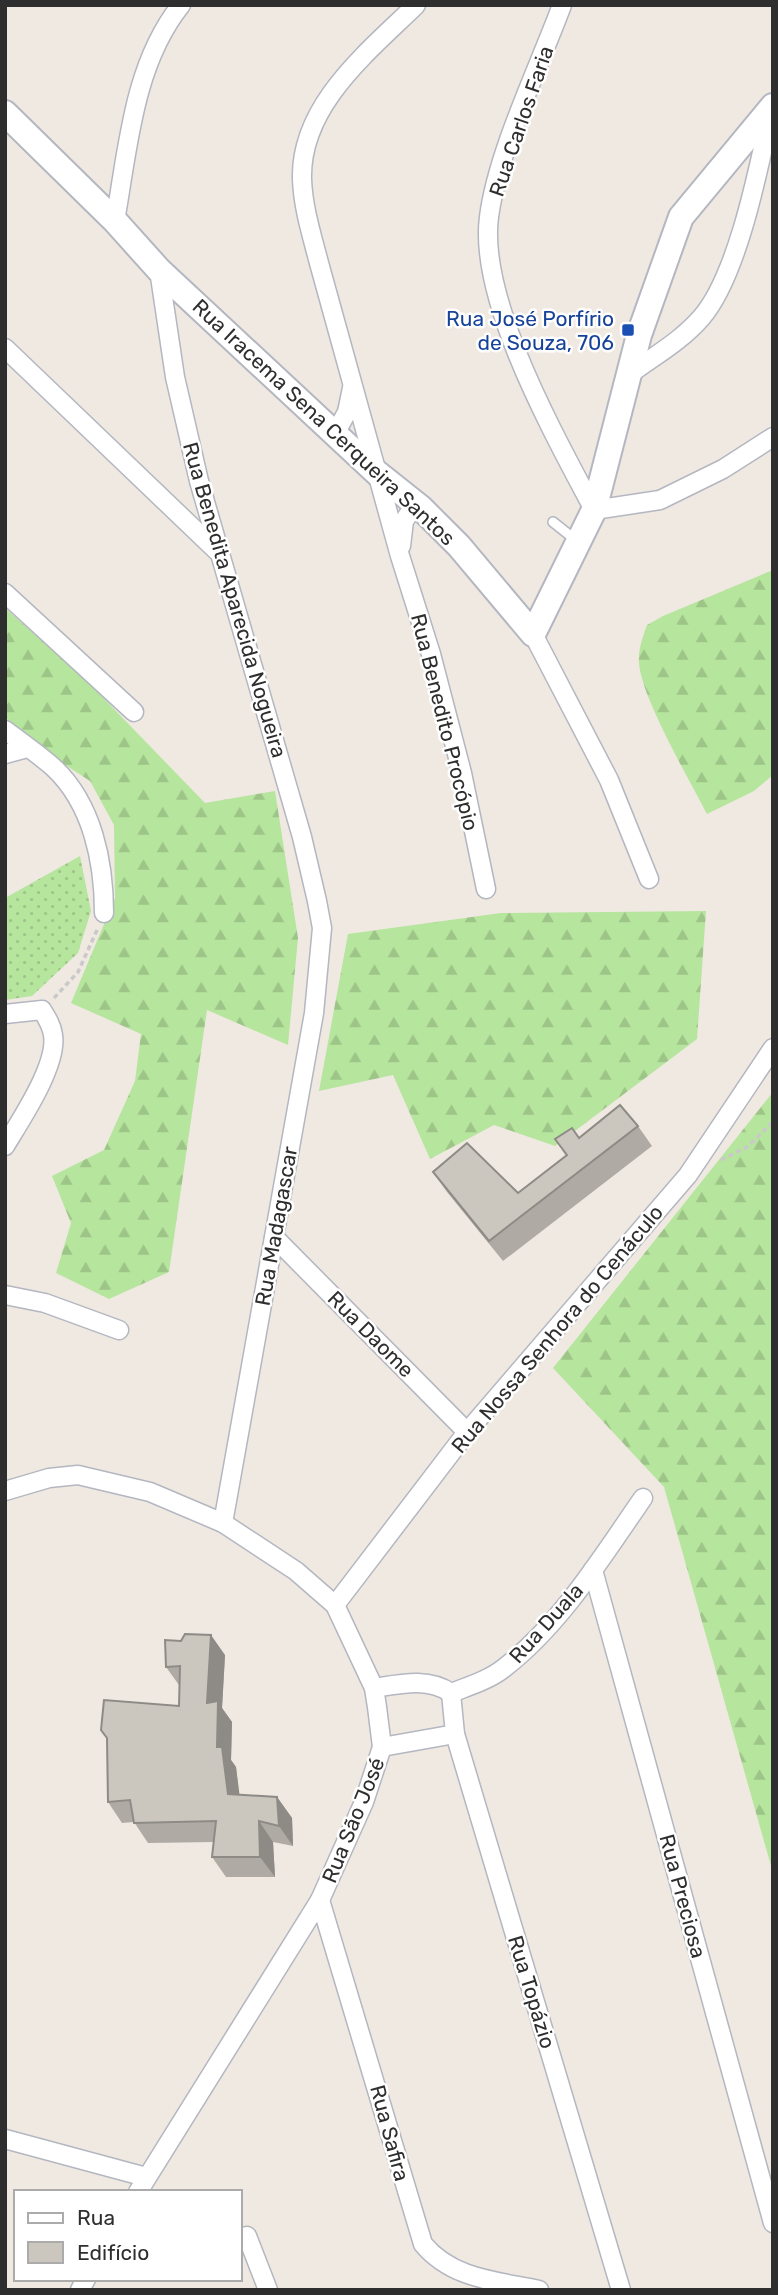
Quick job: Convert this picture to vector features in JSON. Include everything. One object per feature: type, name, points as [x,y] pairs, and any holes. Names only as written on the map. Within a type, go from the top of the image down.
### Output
[{"type":"main road","points":[[533,634],[594,510],[655,284],[681,217],[772,107]]},
{"type":"main road","name":"Rua Iracema Sena Cerqueira Santos","points":[[5,113],[115,221],[159,270],[377,473],[416,503],[459,546],[533,634]]},
{"type":"street","points":[[115,221],[140,91],[157,41],[181,5]]},
{"type":"street","name":"Rua Benedito Procópio","points":[[416,5],[361,58],[330,94],[306,151],[302,177],[305,206],[462,773],[486,889]]},
{"type":"street","name":"Rua Carlos Faria","points":[[562,5],[506,153],[489,218],[489,247],[506,328],[594,510]]},
{"type":"street","points":[[630,374],[685,335],[704,316],[721,283],[752,194],[772,107]]},
{"type":"street","name":"Rua Benedita Aparecida Nogueira","points":[[159,270],[175,377],[217,551],[302,837],[322,928]]},
{"type":"street","points":[[5,348],[217,551]]},
{"type":"street","name":"Rua Benedito Procópio","points":[[335,434],[347,412],[353,381]]},
{"type":"street","points":[[594,510],[660,500],[723,469],[773,438]]},
{"type":"street","name":"Rua Benedito Procópio","points":[[400,556],[404,521],[416,503]]},
{"type":"street","points":[[5,593],[134,712]]},
{"type":"street","name":"Rua Iracema Sena Cerqueira Santos","points":[[533,634],[609,780],[649,879]]},
{"type":"street","points":[[5,730],[54,769],[76,797],[95,839],[104,873],[104,914]]},
{"type":"street","points":[[5,754],[27,748]]},
{"type":"street","name":"Rua Madagascar","points":[[222,1523],[314,1013],[322,928]]},
{"type":"street","points":[[5,1014],[42,1010],[54,1037],[52,1054],[27,1109],[5,1146]]},
{"type":"street","name":"Rua Nossa Senhora do Cenáculo","points":[[335,1605],[467,1432],[688,1175],[773,1048]]},
{"type":"street","name":"Rua Daome","points":[[274,1237],[467,1432]]},
{"type":"street","points":[[5,1295],[45,1303],[119,1330]]},
{"type":"street","name":"Rua São José","points":[[5,1491],[49,1478],[78,1475],[149,1492],[222,1523],[296,1571],[335,1605],[374,1688],[382,1747],[364,1802],[320,1900],[142,2185]]},
{"type":"street","name":"Rua Duala","points":[[451,1693],[502,1670],[547,1626],[593,1570],[643,1498]]},
{"type":"street","name":"Rua Preciosa","points":[[593,1570],[773,2222]]},
{"type":"street","points":[[374,1688],[418,1683],[443,1687],[451,1693]]},
{"type":"street","name":"Rua Topázio","points":[[451,1693],[455,1734],[621,2290]]},
{"type":"street","points":[[382,1747],[455,1734]]},
{"type":"street","name":"Rua Safira","points":[[320,1900],[423,2244],[433,2256],[464,2275],[539,2290]]},
{"type":"street","points":[[5,2139],[142,2185]]},
{"type":"street","points":[[247,2236],[268,2290]]},
{"type":"lane","points":[[553,522],[578,542]]},
{"type":"path","points":[[42,1010],[78,972],[104,914]]},
{"type":"path","points":[[688,1175],[747,1147],[773,1122]]},
{"type":"green space","points":[[773,570],[773,775],[754,791],[707,814],[656,716],[642,677],[639,662],[641,643],[647,625],[663,616]]},
{"type":"green space","points":[[5,608],[84,678],[205,803],[275,791],[298,938],[288,1045],[207,1010],[169,1272],[109,1299],[56,1273],[71,1223],[52,1176],[104,1150],[135,1081],[141,1034],[71,1003],[115,898],[114,825],[90,781],[47,753],[5,717]]},
{"type":"green space","points":[[80,856],[91,911],[78,953],[32,996],[5,1000],[5,898]]},
{"type":"green space","points":[[706,911],[697,1039],[555,1146],[494,1125],[430,1159],[393,1075],[319,1091],[348,934],[501,913]]},
{"type":"green space","points":[[773,1092],[773,1873],[664,1487],[553,1368]]},
{"type":"building","points":[[620,1105],[638,1126],[489,1241],[433,1172],[467,1143],[518,1193],[567,1155],[555,1139],[572,1128],[579,1138]]},
{"type":"building","points":[[185,1634],[211,1635],[207,1703],[218,1701],[217,1747],[222,1747],[228,1794],[277,1797],[279,1826],[259,1821],[260,1857],[212,1857],[216,1821],[134,1823],[130,1800],[108,1802],[107,1738],[101,1730],[104,1700],[179,1706],[180,1666],[166,1667],[165,1640],[181,1641]]},
{"type":"place","name":"Rua José Porfírio de Souza, 706","points":[[628,330]]}]
